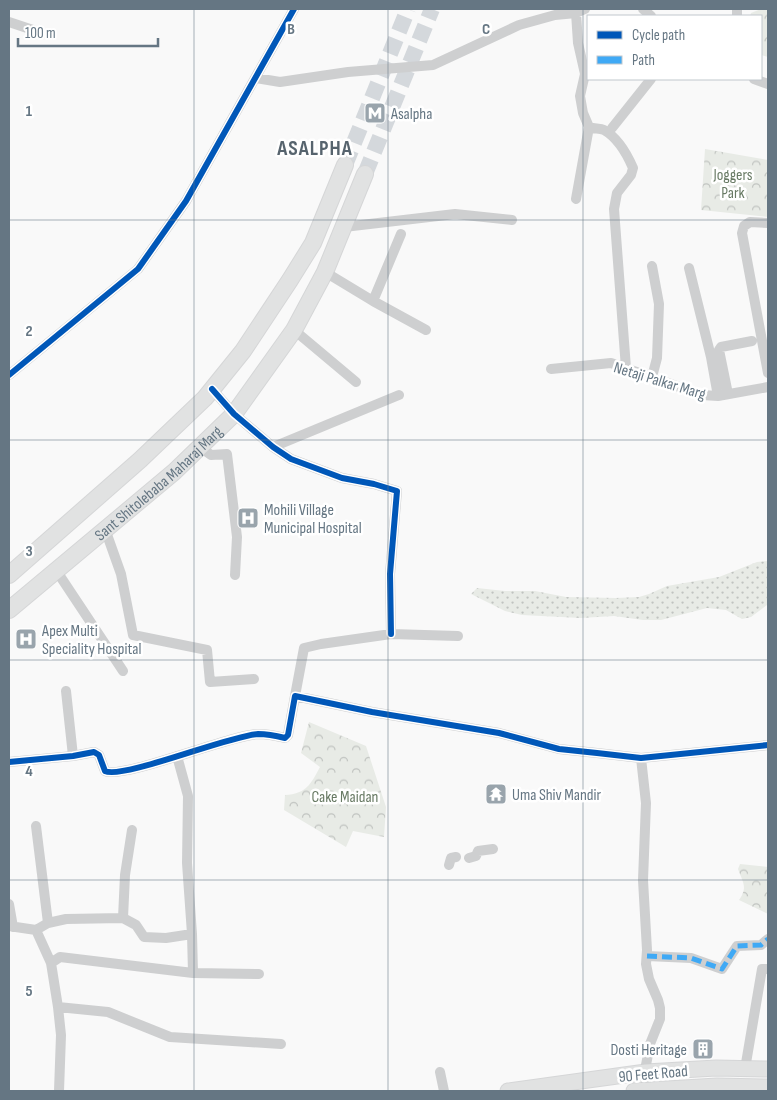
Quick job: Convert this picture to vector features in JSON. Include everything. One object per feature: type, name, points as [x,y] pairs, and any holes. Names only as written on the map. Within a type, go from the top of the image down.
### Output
[{"type":"main road","name":"Sant Shitolebaba Maharaj Marg","points":[[15,570],[140,460],[205,398],[243,351],[313,243],[345,165]]},
{"type":"main road","name":"Sant Shitolebaba Maharaj Marg","points":[[9,610],[174,472],[234,414],[294,330],[325,272],[365,174]]},
{"type":"main road","points":[[15,570],[37,586]]},
{"type":"street","points":[[9,375],[138,269],[186,201],[294,9]]},
{"type":"street","points":[[256,78],[280,82],[348,72],[433,64],[519,25],[555,15],[581,11],[578,43],[585,74],[580,96],[583,112],[589,127],[576,199]]},
{"type":"street","points":[[9,22],[33,30]]},
{"type":"street","points":[[612,128],[650,80]]},
{"type":"street","points":[[589,127],[603,130],[616,140],[628,156],[633,168],[631,175],[617,193],[614,209],[626,368]]},
{"type":"street","points":[[344,227],[455,214],[512,220]]},
{"type":"street","points":[[768,223],[750,222],[744,226],[742,233],[768,373]]},
{"type":"street","points":[[373,301],[401,234]]},
{"type":"street","points":[[652,266],[659,304],[657,358],[652,378]]},
{"type":"street","points":[[689,268],[711,357],[723,395]]},
{"type":"street","points":[[325,272],[426,330]]},
{"type":"street","points":[[294,330],[356,382]]},
{"type":"street","points":[[723,395],[719,350],[722,347],[752,341]]},
{"type":"street","name":"Netaji Palkar Marg","points":[[551,369],[611,363],[702,395],[723,395],[768,387]]},
{"type":"street","points":[[212,389],[234,414],[273,447],[291,459],[342,478],[374,484],[397,491],[390,574],[391,634]]},
{"type":"street","points":[[273,447],[399,394]]},
{"type":"street","points":[[200,447],[211,455],[227,454],[237,537],[235,576]]},
{"type":"street","points":[[105,529],[121,574],[133,636],[207,650],[210,682],[254,680]]},
{"type":"street","points":[[56,570],[123,671]]},
{"type":"street","points":[[9,762],[73,756],[94,752],[99,755],[105,772],[110,774],[258,734],[285,738],[288,735],[304,648],[391,634],[458,636]]},
{"type":"street","points":[[66,691],[73,756]]},
{"type":"street","points":[[295,696],[372,712],[499,733],[558,749],[640,758],[768,745]]},
{"type":"street","points":[[177,756],[188,796],[187,863],[194,973]]},
{"type":"street","points":[[640,758],[646,803],[642,880],[646,964],[649,979],[660,1008],[660,1019],[650,1044],[646,1072],[640,1091]]},
{"type":"street","points":[[36,826],[48,923]]},
{"type":"street","points":[[123,918],[125,875],[132,830]]},
{"type":"street","points":[[469,858],[476,856],[478,850],[492,849]]},
{"type":"street","points":[[9,904],[11,927],[36,930],[48,923],[66,919],[123,918],[136,925],[144,937],[166,938],[192,934]]},
{"type":"street","points":[[36,930],[51,963],[58,1007],[61,1035],[59,1091]]},
{"type":"street","points":[[647,956],[691,958],[722,969],[737,946],[761,945],[768,939]]},
{"type":"street","points":[[51,963],[60,958],[194,973],[259,974]]},
{"type":"street","points":[[739,1086],[762,969],[768,969]]},
{"type":"street","points":[[58,1007],[108,1012],[170,1038],[281,1044]]},
{"type":"street","name":"90 Feet Road","points":[[508,1091],[646,1072],[768,1069]]},
{"type":"street","points":[[440,1072],[444,1091]]},
{"type":"street","name":"90 Feet Road","points":[[640,1091],[717,1089],[739,1086],[768,1087]]},
{"type":"green space","points":[[761,9],[768,10],[768,57],[762,55],[762,15],[750,15]]},
{"type":"green space","name":"Joggers Park","points":[[705,149],[768,160],[768,217],[701,210]]},
{"type":"green space","points":[[768,561],[767,605],[751,617],[742,619],[726,610],[707,608],[661,620],[643,620],[614,616],[581,618],[522,615],[505,611],[471,594],[477,588],[505,591],[535,591],[566,597],[639,597],[667,586],[719,577],[757,562]]},
{"type":"green space","name":"Cake Maidan","points":[[309,722],[366,746],[386,807],[384,837],[353,831],[346,847],[284,810],[285,795],[298,793],[307,787],[320,767],[301,753]]},
{"type":"green space","points":[[740,864],[768,867],[768,914],[739,900],[744,888],[738,869]]},
{"type":"tunnel","points":[[345,165],[408,9]]},
{"type":"tunnel","points":[[365,174],[432,9]]},
{"type":"marked path","points":[[647,956],[691,958],[722,969],[737,946],[761,945],[768,939]]},
{"type":"cycle path","points":[[9,375],[138,269],[186,201],[294,9]]},
{"type":"cycle path","points":[[212,389],[234,414],[273,447],[291,459],[342,478],[374,484],[397,491],[390,574],[391,634]]},
{"type":"cycle path","points":[[9,762],[73,756],[94,752],[99,755],[105,771],[115,772],[153,764],[244,736],[261,734],[285,738],[288,735],[295,696],[372,712],[499,733],[559,749],[641,758],[768,745]]},
{"type":"place","name":"Asalpha","points":[[375,113]]},
{"type":"place","name":"Mohili Village Municipal Hospital","points":[[248,518]]},
{"type":"place","name":"Apex Multi Speciality Hospital","points":[[26,639]]},
{"type":"place","name":"Uma Shiv Mandir","points":[[496,794]]},
{"type":"place","name":"Dosti Heritage","points":[[703,1049]]},
{"type":"district","name":"ASALPHA","points":[[315,148]]}]
